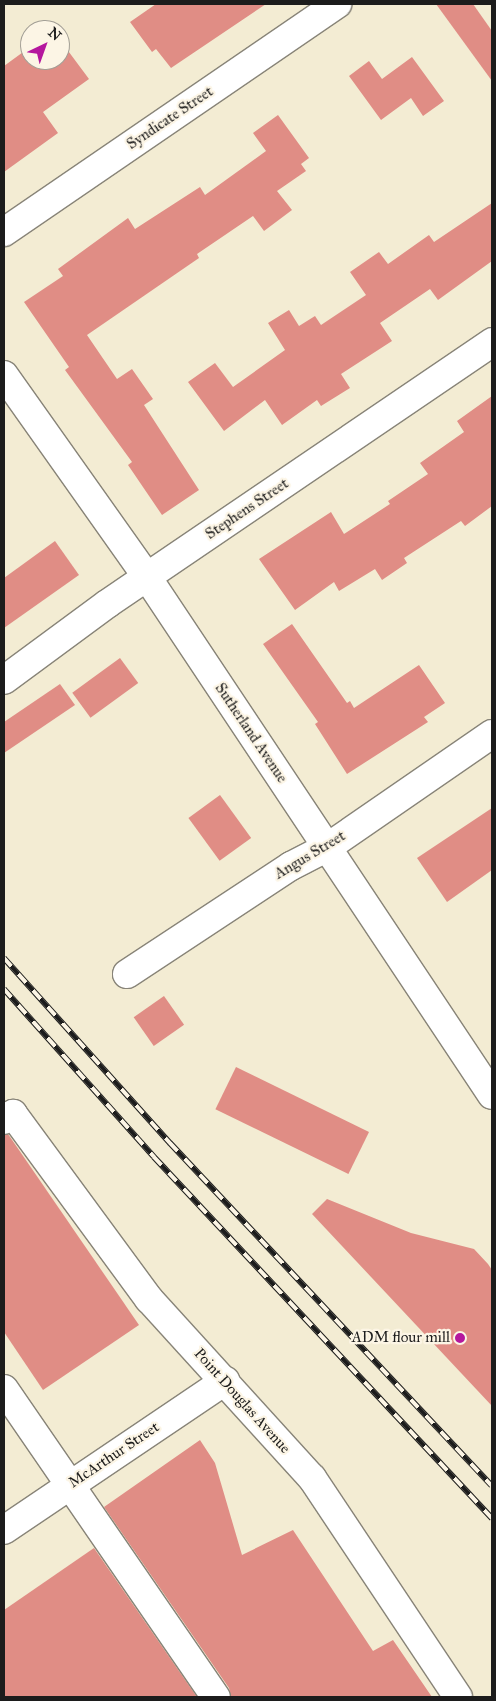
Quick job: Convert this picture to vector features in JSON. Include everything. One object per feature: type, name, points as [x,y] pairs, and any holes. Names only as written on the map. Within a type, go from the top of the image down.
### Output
[{"type":"street","name":"Syndicate Street","points":[[4,232],[337,4]]},
{"type":"street","name":"Stephens Street","points":[[4,680],[147,578],[492,342]]},
{"type":"street","name":"Sutherland Avenue","points":[[4,375],[147,578],[492,1095]]},
{"type":"street","name":"Angus Street","points":[[127,974],[291,866],[328,847],[492,734]]},
{"type":"street","name":"Point Douglas Avenue","points":[[8,1116],[149,1299],[312,1478],[458,1697]]},
{"type":"street","name":"McArthur Street","points":[[4,1530],[225,1381]]},
{"type":"street","points":[[4,1389],[68,1486],[216,1697]]},
{"type":"building","points":[[156,4],[266,4],[171,68],[156,49],[152,52],[130,22]]},
{"type":"building","points":[[436,4],[473,4],[492,31],[492,81]]},
{"type":"building","points":[[70,53],[89,79],[43,112],[58,133],[4,172],[4,66],[20,54],[20,70],[70,70]]},
{"type":"building","points":[[412,57],[444,101],[423,116],[411,98],[381,120],[349,76],[369,61],[382,79]]},
{"type":"building","points":[[278,115],[309,158],[301,164],[306,171],[277,191],[292,210],[264,231],[253,216],[197,254],[199,258],[87,335],[117,379],[132,369],[153,399],[144,405],[199,490],[162,515],[128,465],[132,462],[65,370],[69,367],[24,302],[63,276],[58,269],[128,218],[135,229],[200,187],[205,195],[266,151],[253,133]]},
{"type":"building","points":[[492,203],[492,261],[438,300],[430,289],[380,323],[392,341],[341,374],[350,388],[321,406],[317,400],[282,425],[265,400],[224,431],[188,382],[215,363],[233,387],[285,350],[268,323],[289,310],[299,326],[315,316],[321,325],[366,295],[350,272],[379,252],[388,264],[429,235],[434,242]]},
{"type":"building","points":[[492,396],[492,506],[465,526],[461,521],[404,558],[407,563],[382,580],[375,569],[339,591],[334,582],[295,610],[259,559],[331,512],[344,534],[390,504],[388,501],[428,474],[420,463],[464,432],[457,421]]},
{"type":"building","points":[[55,541],[79,575],[4,628],[4,578]]},
{"type":"building","points":[[292,624],[347,703],[350,701],[354,708],[419,665],[445,703],[424,717],[428,722],[347,774],[315,724],[318,722],[263,644]]},
{"type":"building","points":[[120,658],[138,683],[90,718],[72,693]]},
{"type":"building","points":[[60,684],[75,705],[4,753],[4,722]]},
{"type":"building","points":[[220,795],[251,838],[220,861],[188,818]]},
{"type":"building","points":[[492,808],[492,870],[447,902],[417,858]]},
{"type":"building","points":[[164,996],[184,1025],[154,1046],[134,1017]]},
{"type":"building","points":[[236,1067],[369,1132],[348,1174],[215,1109]]},
{"type":"building","points":[[8,1134],[139,1325],[43,1390],[4,1332],[4,1135]]},
{"type":"building","name":"ADM flour mill","points":[[327,1199],[411,1233],[474,1249],[488,1264],[492,1270],[492,1406],[312,1214]]},
{"type":"building","points":[[200,1440],[215,1463],[242,1555],[293,1530],[373,1651],[393,1640],[432,1697],[231,1697],[229,1688],[104,1507]]},
{"type":"building","points":[[94,1548],[197,1697],[4,1697],[4,1610]]},
{"type":"railway","points":[[4,958],[170,1143],[492,1486]]},
{"type":"railway","points":[[4,989],[154,1157],[492,1518]]},
{"type":"place","name":"ADM flour mill","points":[[460,1338]]}]
